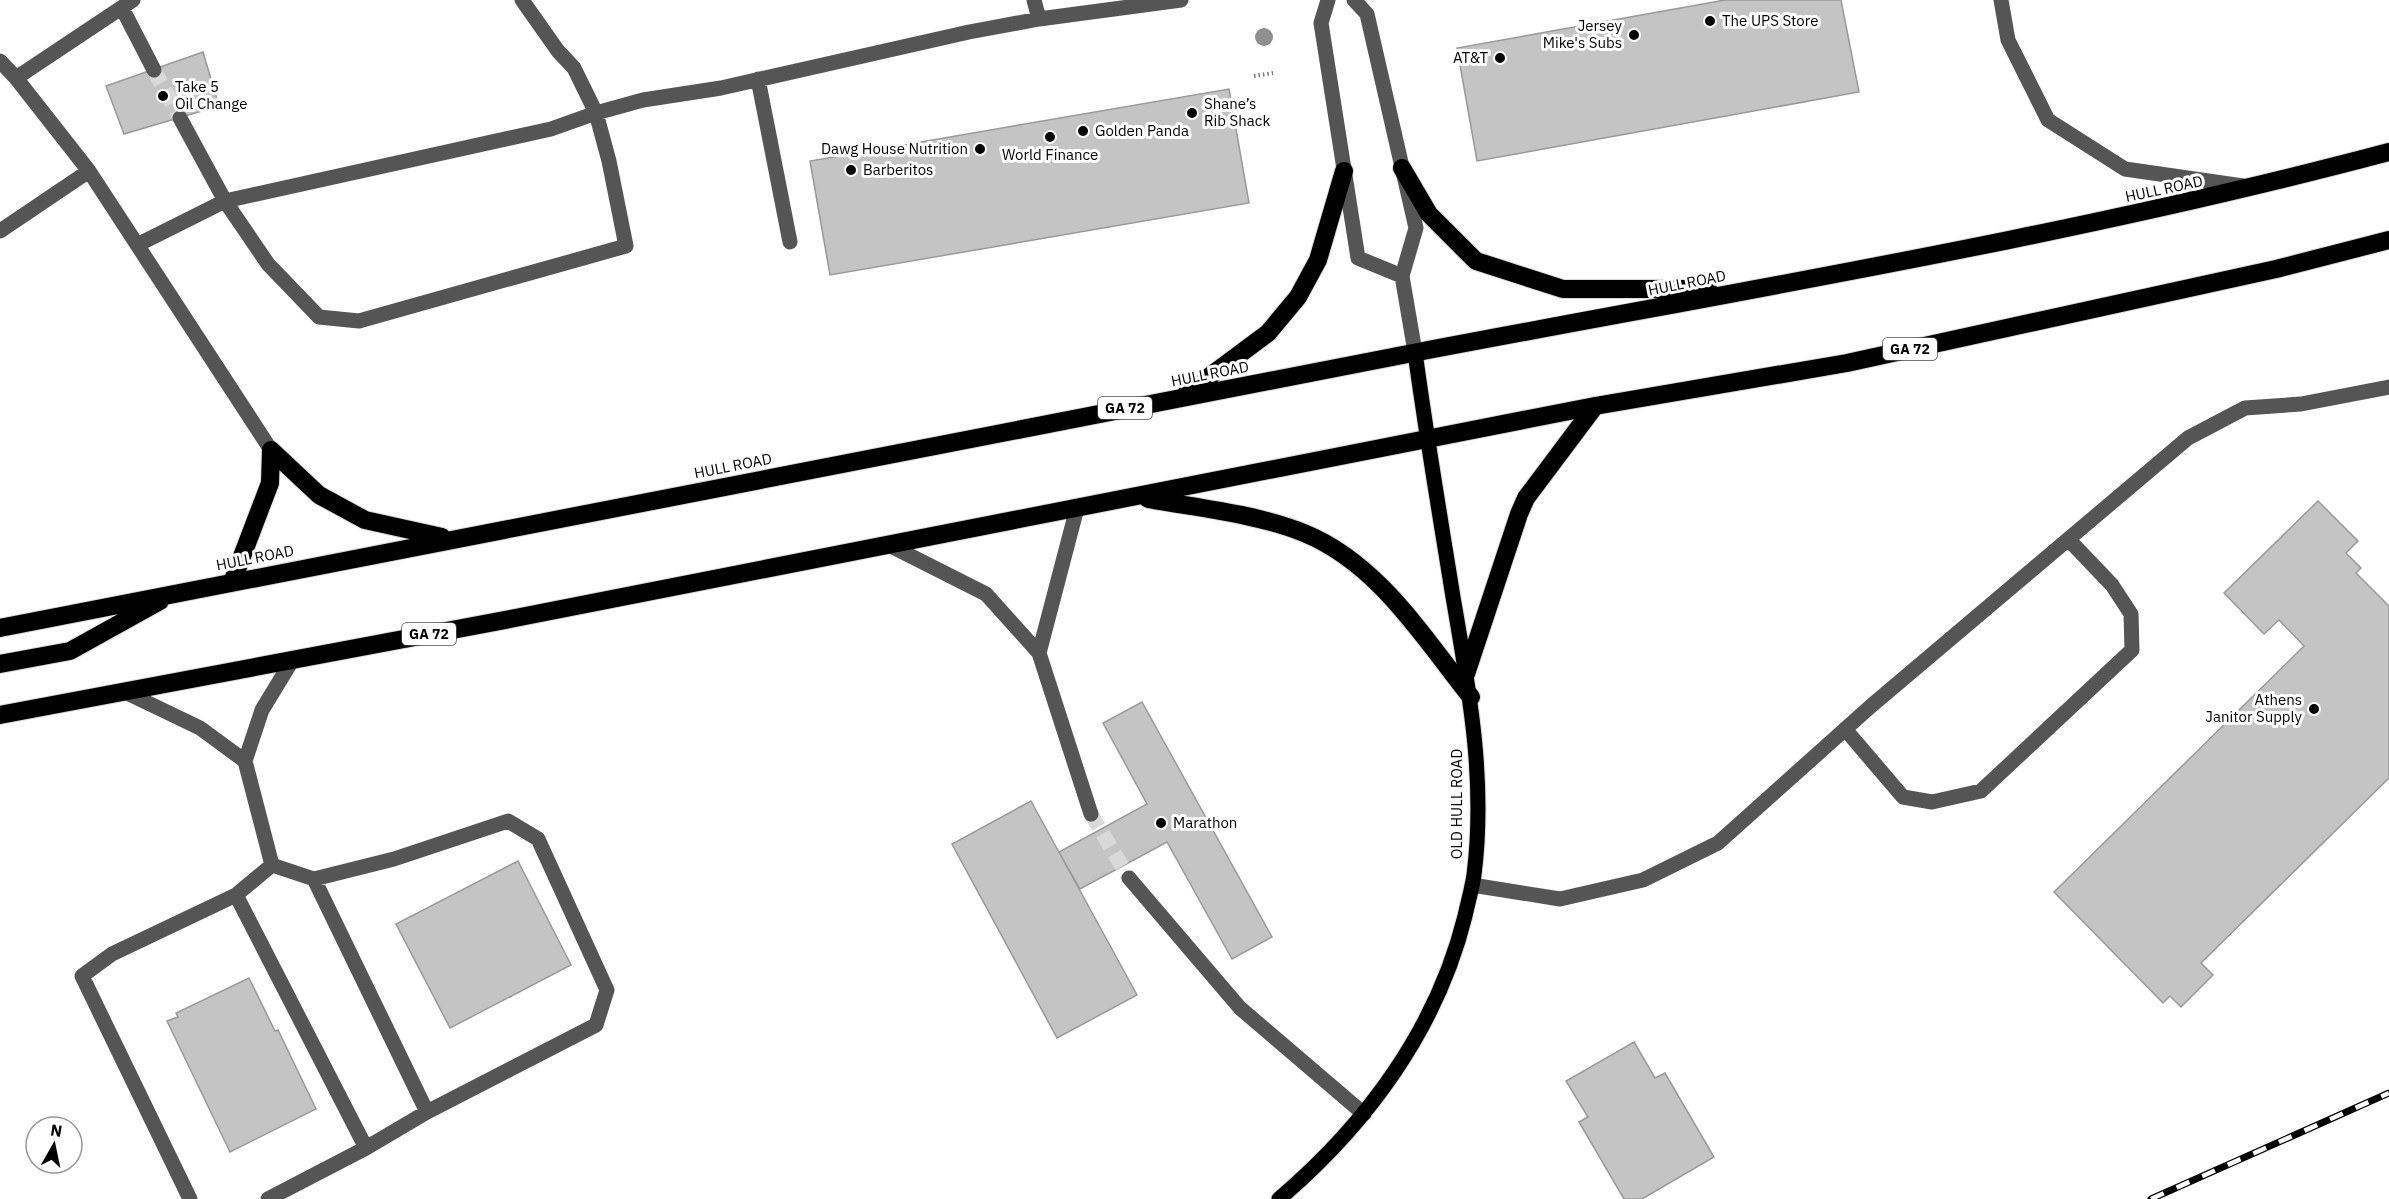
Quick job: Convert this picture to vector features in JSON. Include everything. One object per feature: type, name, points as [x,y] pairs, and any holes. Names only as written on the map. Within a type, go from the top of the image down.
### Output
[{"type":"highway","name":"HULL ROAD","points":[[0,628],[233,580],[1415,352],[1979,248],[2252,187],[2389,152]]},
{"type":"highway","points":[[1402,168],[1429,214],[1476,261],[1563,289],[1755,289]]},
{"type":"highway","points":[[1181,398],[1268,333],[1298,297],[1317,260],[1344,171]]},
{"type":"highway","name":"GA 72","points":[[0,715],[510,619],[1137,497],[1426,438],[1595,406],[1847,363],[2276,269],[2389,240]]},
{"type":"highway","points":[[1466,674],[1526,498],[1595,406]]},
{"type":"highway","points":[[272,450],[319,495],[365,520],[450,539]]},
{"type":"highway","points":[[233,580],[270,483],[272,450]]},
{"type":"highway","points":[[1137,497],[1273,522],[1305,533],[1338,550],[1368,574],[1394,600],[1471,697]]},
{"type":"highway","points":[[0,664],[70,651],[175,592]]},
{"type":"main road","name":"OLD HULL ROAD","points":[[1280,1199],[1364,1114],[1410,1049],[1445,980],[1454,956],[1472,885],[1478,784],[1471,697],[1426,438],[1415,352]]},
{"type":"lane","points":[[180,118],[225,201],[268,264],[319,317],[359,321],[626,246],[609,161],[596,113],[574,68],[558,51],[522,0]]},
{"type":"lane","points":[[1034,0],[1039,20]]},
{"type":"lane","points":[[137,245],[225,201],[551,129],[643,100],[758,79],[969,32],[1180,0]]},
{"type":"lane","points":[[1328,0],[1321,23],[1358,258],[1402,276]]},
{"type":"lane","points":[[1354,0],[1367,14],[1416,228],[1402,276],[1415,352]]},
{"type":"lane","points":[[2001,0],[2008,40],[2048,120],[2125,169],[2252,187]]},
{"type":"lane","points":[[16,78],[127,4],[154,70]]},
{"type":"lane","points":[[0,61],[16,78],[88,171],[272,450]]},
{"type":"lane","points":[[758,79],[790,242]]},
{"type":"lane","points":[[0,231],[88,171]]},
{"type":"lane","points":[[1472,885],[1560,898],[1643,880],[1718,843],[1845,729],[2188,438],[2244,408],[2301,404],[2389,387]]},
{"type":"lane","points":[[1039,653],[1077,508]]},
{"type":"lane","points":[[1845,729],[1903,797],[1932,802],[1981,791],[2132,650],[2131,614],[2112,585],[2069,540]]},
{"type":"lane","points":[[887,544],[986,594],[1039,653],[1091,814]]},
{"type":"lane","points":[[272,865],[245,760],[262,710],[293,659]]},
{"type":"lane","points":[[123,691],[200,728],[245,760]]},
{"type":"lane","points":[[268,1199],[366,1148],[428,1112],[596,1025],[607,990],[538,839],[508,821],[394,859],[314,879],[272,865]]},
{"type":"lane","points":[[190,1199],[82,976],[112,954],[236,895],[272,865]]},
{"type":"lane","points":[[1129,878],[1240,1008],[1364,1114]]},
{"type":"lane","points":[[314,879],[428,1112]]},
{"type":"lane","points":[[236,895],[366,1148]]},
{"type":"path","points":[[1254,76],[1273,73]]},
{"type":"building","points":[[1725,0],[1841,0],[1859,92],[1477,161],[1457,48]]},
{"type":"building","name":"Take 5 Oil Change","points":[[203,52],[219,106],[124,134],[106,86]]},
{"type":"building","points":[[1229,89],[1249,203],[830,275],[810,161]]},
{"type":"building","name":"Athens Janitor Supply","points":[[2318,501],[2358,541],[2346,553],[2361,568],[2356,573],[2389,606],[2389,778],[2201,963],[2213,975],[2181,1007],[2170,996],[2163,1003],[2054,892],[2304,646],[2279,620],[2264,634],[2224,593]]},
{"type":"building","name":"Marathon","points":[[1142,702],[1272,937],[1232,959],[1167,842],[1080,889],[1059,852],[1147,804],[1103,723]]},
{"type":"building","points":[[1031,801],[1137,995],[1057,1038],[952,844]]},
{"type":"building","points":[[518,861],[571,965],[450,1028],[396,924]]},
{"type":"building","points":[[249,978],[275,1031],[278,1030],[316,1109],[230,1152],[167,1021],[178,1017],[176,1013]]},
{"type":"building","points":[[1634,1042],[1655,1078],[1665,1073],[1714,1157],[1642,1199],[1624,1199],[1579,1122],[1588,1117],[1566,1081]]},
{"type":"tunnel","points":[[154,70],[180,118]]},
{"type":"tunnel","points":[[1091,814],[1129,878]]},
{"type":"railway","points":[[2151,1199],[2389,1093]]},
{"type":"place","name":"The UPS Store","points":[[1710,21]]},
{"type":"place","name":"Jersey Mike's Subs","points":[[1634,35]]},
{"type":"place","name":"AT&T","points":[[1500,58]]},
{"type":"place","name":"Take 5 Oil Change","points":[[163,96]]},
{"type":"place","name":"Shane’s Rib Shack","points":[[1192,113]]},
{"type":"place","name":"Golden Panda","points":[[1083,131]]},
{"type":"place","name":"World Finance","points":[[1050,137]]},
{"type":"place","name":"Dawg House Nutrition","points":[[980,149]]},
{"type":"place","name":"Barberitos","points":[[851,170]]},
{"type":"place","name":"Athens Janitor Supply","points":[[2314,709]]},
{"type":"place","name":"Marathon","points":[[1161,823]]}]
